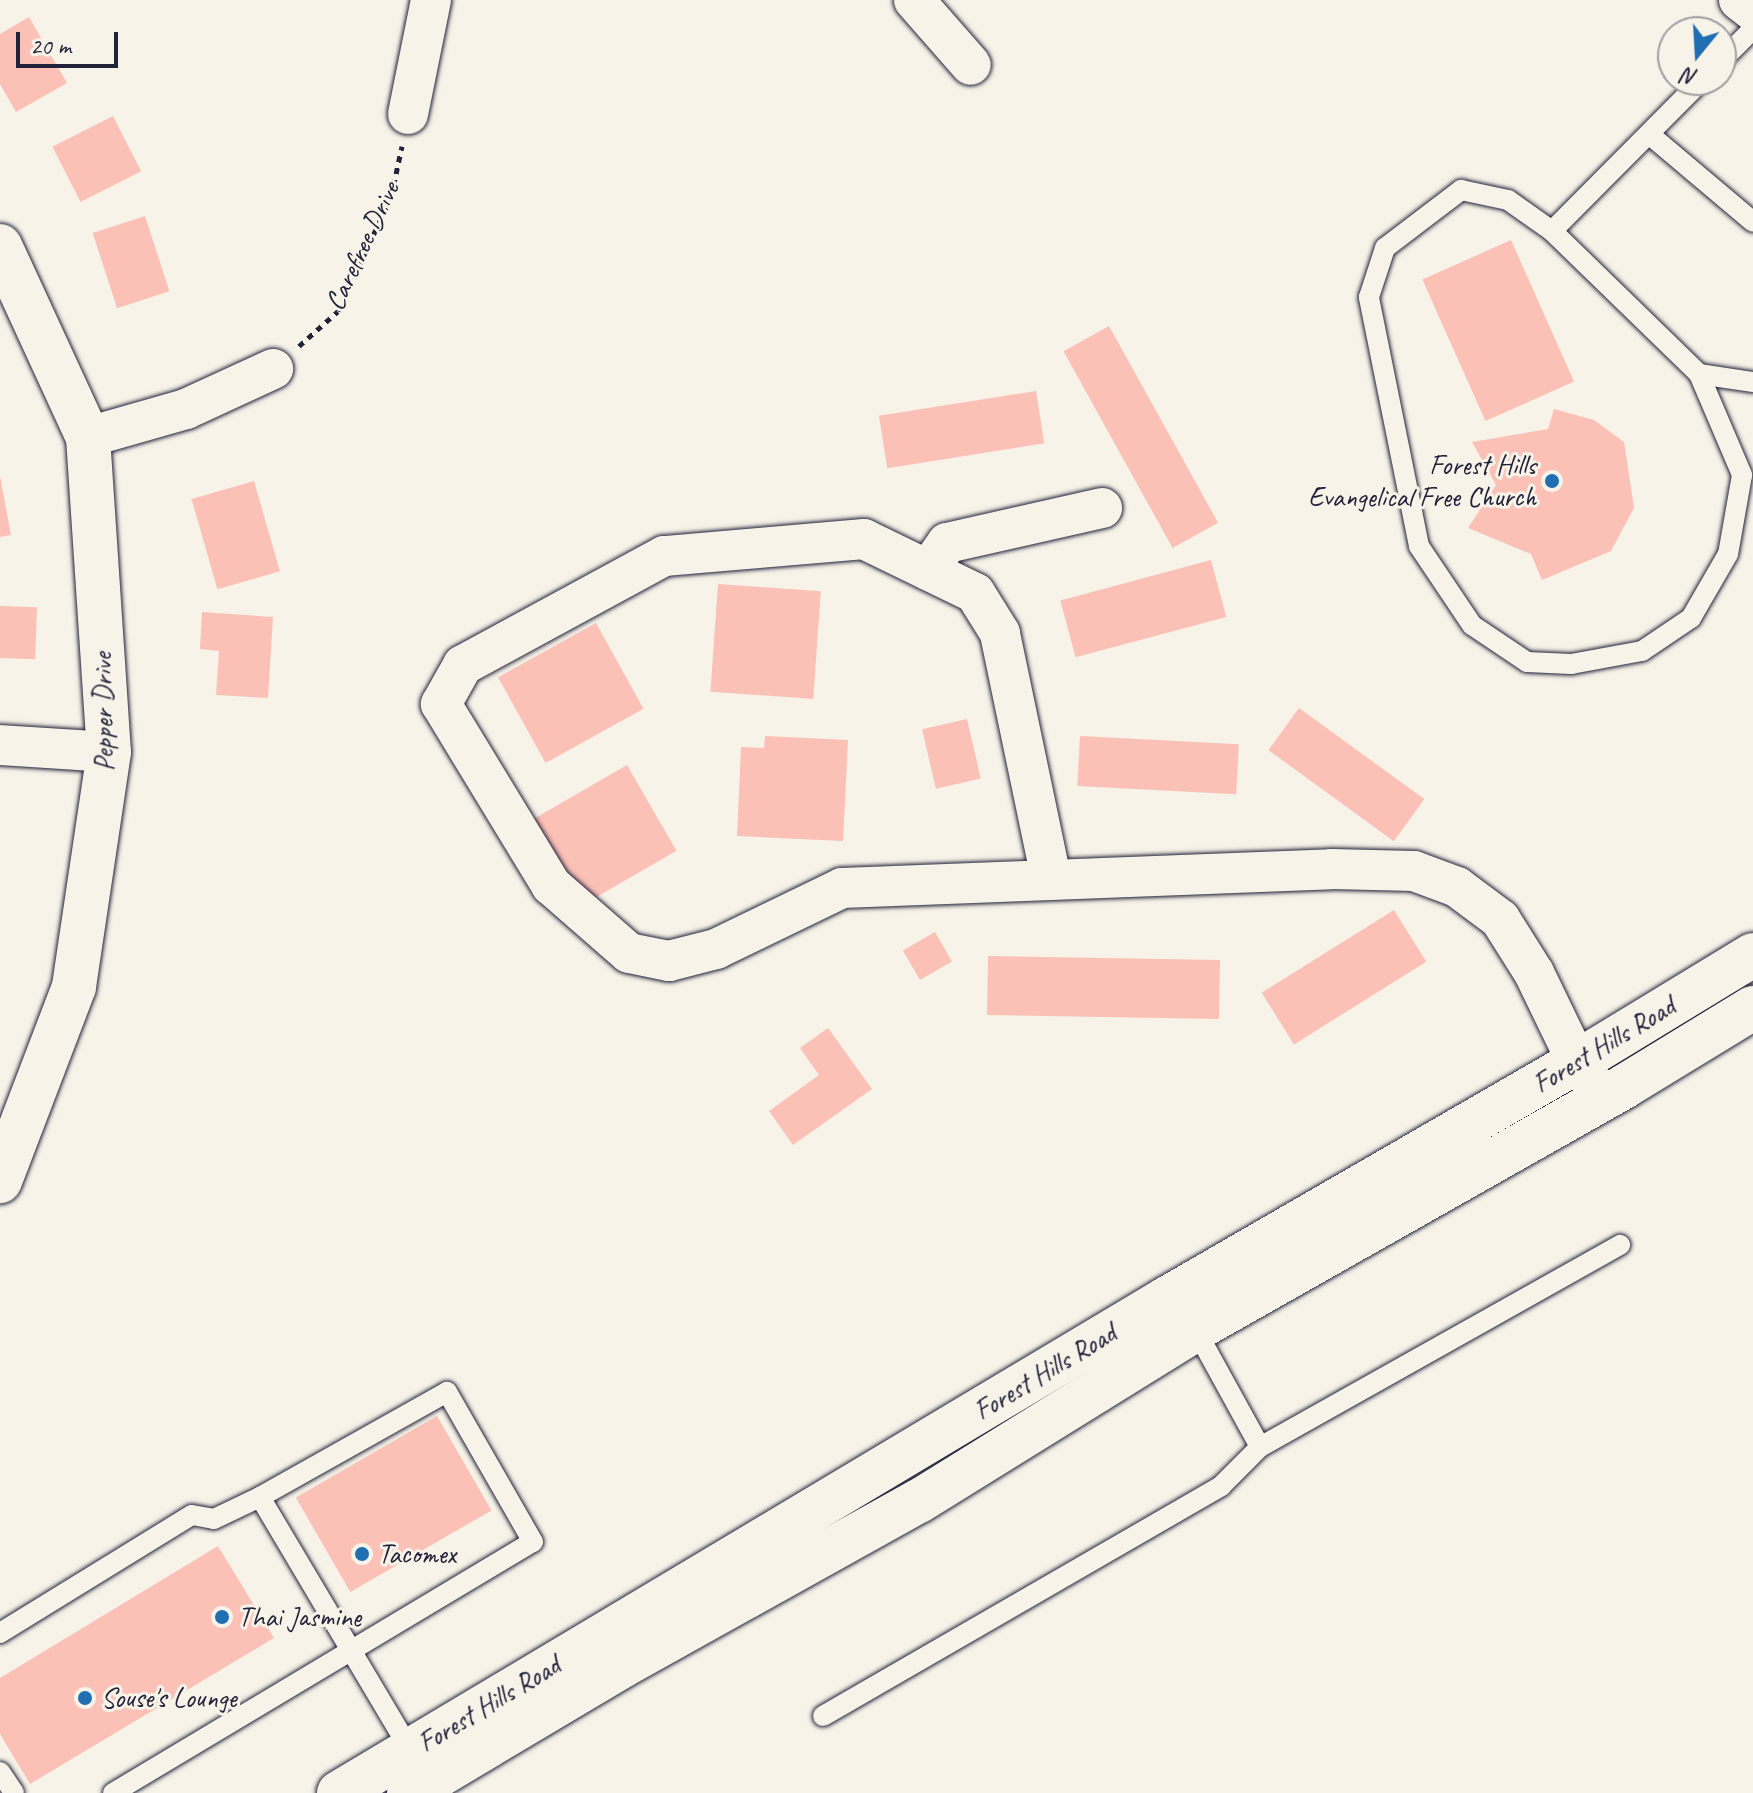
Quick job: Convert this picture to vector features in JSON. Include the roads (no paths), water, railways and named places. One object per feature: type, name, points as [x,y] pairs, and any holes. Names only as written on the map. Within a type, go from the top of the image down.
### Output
[{"type":"street","points":[[408,114],[431,0]]},
{"type":"street","points":[[914,0],[971,65]]},
{"type":"street","points":[[1739,0],[1753,11]]},
{"type":"street","name":"Pepper Drive","points":[[0,246],[88,437],[109,752],[74,987],[0,1181]]},
{"type":"street","points":[[88,437],[186,409],[273,369]]},
{"type":"street","points":[[928,570],[947,543],[1102,508]]},
{"type":"street","points":[[1051,878],[1000,633],[975,593],[864,539],[664,556],[463,665],[441,704],[551,885],[629,953],[669,961],[716,949],[842,888],[1332,869],[1414,871],[1457,887],[1500,919],[1534,973],[1577,1062],[1604,1098]]},
{"type":"street","points":[[0,745],[109,752]]},
{"type":"street","name":"Forest Hills Road","points":[[339,1793],[410,1772],[1186,1311],[1577,1062],[1753,955]]},
{"type":"street","name":"Forest Hills Road","points":[[1186,1311],[1604,1098],[1753,1008]]},
{"type":"lane","points":[[1737,45],[1753,29]]},
{"type":"lane","points":[[1552,231],[1686,96]]},
{"type":"lane","points":[[1649,134],[1753,222]]},
{"type":"lane","points":[[1461,190],[1508,200],[1552,231],[1699,374],[1742,475],[1728,554],[1691,618],[1642,651],[1571,664],[1527,662],[1472,625],[1419,546],[1369,297],[1385,248],[1461,190]]},
{"type":"lane","points":[[1699,374],[1753,382]]},
{"type":"lane","points":[[823,1716],[1221,1486],[1260,1447],[1620,1245]]},
{"type":"lane","points":[[1186,1311],[1260,1447]]},
{"type":"lane","points":[[0,1633],[192,1515],[214,1519],[260,1497],[447,1392],[533,1542],[113,1793]]},
{"type":"lane","points":[[260,1497],[351,1651],[410,1772]]},
{"type":"lane","points":[[0,1772],[14,1793]]},
{"type":"place","name":"Forest Hills Evangelical Free Church","points":[[1552,481]]},
{"type":"place","name":"Tacomex","points":[[362,1554]]},
{"type":"place","name":"Thai Jasmine","points":[[222,1617]]},
{"type":"place","name":"Souse's Lounge","points":[[85,1698]]}]
